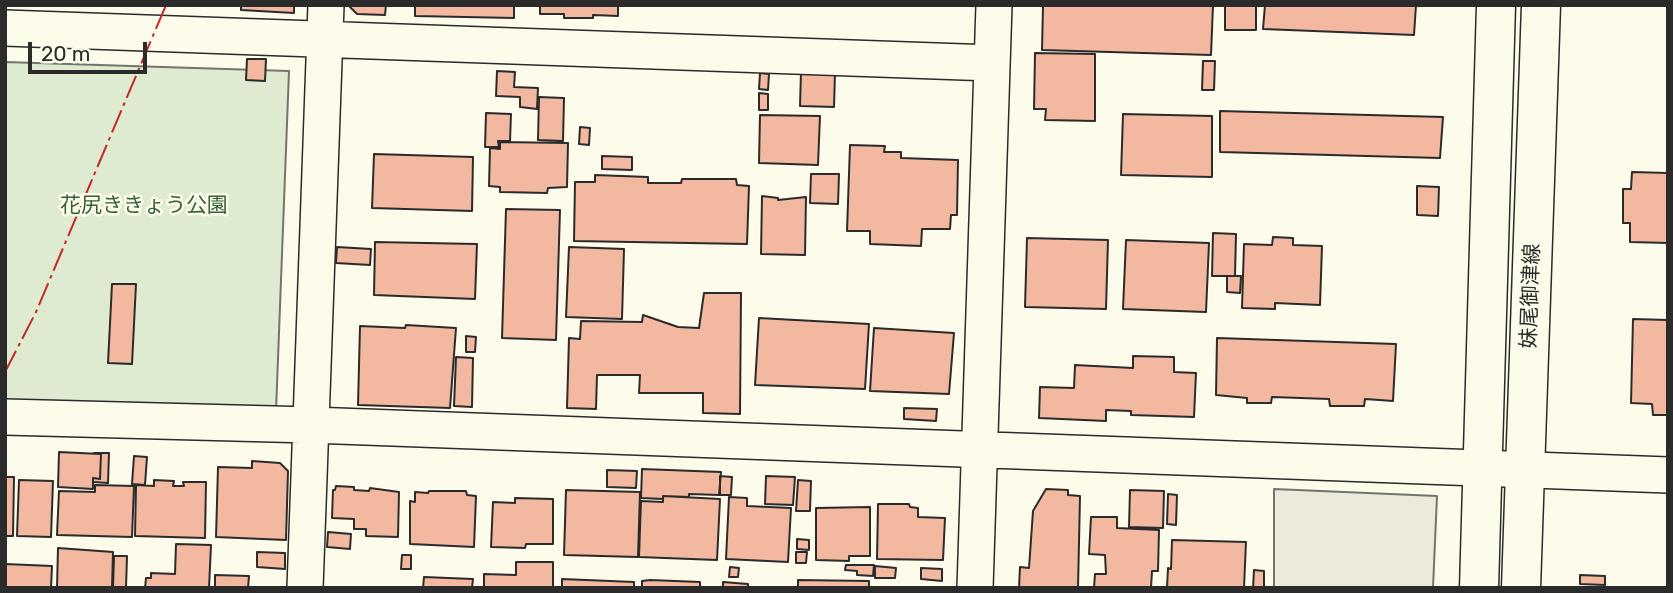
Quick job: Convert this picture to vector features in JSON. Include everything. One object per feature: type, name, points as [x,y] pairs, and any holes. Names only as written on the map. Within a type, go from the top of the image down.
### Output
[{"type":"main road","name":"妹尾御津線","points":[[1479,588],[1496,5]]},
{"type":"main road","name":"妹尾御津線","points":[[1521,588],[1541,5]]},
{"type":"street","points":[[306,588],[326,5]]},
{"type":"street","points":[[975,588],[994,5]]},
{"type":"street","points":[[5,27],[992,63]]},
{"type":"street","points":[[5,417],[311,425],[1668,475]]},
{"type":"green space","name":"花尻ききょう公園","points":[[5,62],[289,71],[276,411],[5,401]]},
{"type":"shaded area","points":[[1274,489],[1437,496],[1433,588],[1274,588]]},
{"type":"building","points":[[241,5],[294,5],[294,13],[241,10]]},
{"type":"building","points":[[348,5],[386,5],[385,15],[357,14]]},
{"type":"building","points":[[415,5],[514,5],[514,18],[415,16]]},
{"type":"building","points":[[540,5],[618,5],[618,16],[564,18],[564,14],[540,14]]},
{"type":"building","points":[[1043,5],[1213,5],[1211,55],[1042,50]]},
{"type":"building","points":[[1225,5],[1256,5],[1256,30],[1225,30]]},
{"type":"building","points":[[1265,5],[1416,5],[1414,35],[1263,29]]},
{"type":"building","points":[[1035,53],[1095,54],[1095,121],[1045,120],[1046,109],[1034,109]]},
{"type":"building","points":[[247,59],[266,59],[265,81],[246,80]]},
{"type":"building","points":[[1203,61],[1215,61],[1214,90],[1202,90]]},
{"type":"building","points":[[497,71],[515,72],[514,87],[538,88],[537,109],[520,107],[520,97],[496,96]]},
{"type":"building","points":[[801,72],[835,73],[834,107],[800,106]]},
{"type":"building","points":[[760,73],[769,74],[768,90],[759,89]]},
{"type":"building","points":[[759,93],[768,94],[768,110],[759,110]]},
{"type":"building","points":[[539,97],[564,98],[563,141],[538,140]]},
{"type":"building","points":[[1220,111],[1443,117],[1440,158],[1220,152]]},
{"type":"building","points":[[486,113],[511,114],[510,141],[498,141],[499,147],[485,147]]},
{"type":"building","points":[[1123,114],[1212,116],[1212,177],[1121,175]]},
{"type":"building","points":[[760,115],[820,116],[818,165],[759,163]]},
{"type":"building","points":[[580,127],[590,128],[589,145],[579,144]]},
{"type":"building","points":[[500,142],[568,143],[567,187],[548,188],[547,193],[500,192],[500,187],[489,186],[490,148],[500,149]]},
{"type":"building","points":[[850,145],[885,146],[884,152],[901,152],[901,158],[958,160],[957,215],[951,215],[950,229],[922,229],[921,246],[870,244],[870,231],[847,231]]},
{"type":"building","points":[[374,154],[473,157],[472,211],[372,208]]},
{"type":"building","points":[[602,156],[632,157],[632,170],[602,169]]},
{"type":"building","points":[[1632,172],[1668,173],[1668,243],[1630,242],[1630,223],[1623,223],[1623,189],[1631,189]]},
{"type":"building","points":[[811,174],[839,174],[838,204],[810,203]]},
{"type":"building","points":[[595,175],[648,177],[648,183],[681,183],[682,179],[736,179],[737,185],[749,186],[747,244],[574,241],[575,182],[595,182]]},
{"type":"building","points":[[1417,186],[1439,187],[1438,216],[1417,215]]},
{"type":"building","points":[[762,196],[778,200],[806,197],[805,255],[761,254]]},
{"type":"building","points":[[506,209],[560,210],[556,340],[502,338]]},
{"type":"building","points":[[1213,233],[1236,234],[1235,276],[1212,276]]},
{"type":"building","points":[[1273,237],[1293,238],[1293,245],[1322,246],[1320,305],[1275,303],[1275,309],[1242,308],[1244,244],[1272,245]]},
{"type":"building","points":[[1027,238],[1108,240],[1106,309],[1025,307]]},
{"type":"building","points":[[1126,240],[1209,243],[1206,312],[1123,309]]},
{"type":"building","points":[[375,242],[477,244],[475,299],[374,295]]},
{"type":"building","points":[[337,247],[371,249],[370,265],[336,263]]},
{"type":"building","points":[[569,247],[624,249],[622,319],[566,317]]},
{"type":"building","points":[[1227,276],[1241,276],[1240,293],[1227,292]]},
{"type":"building","points":[[112,284],[136,284],[132,364],[108,363]]},
{"type":"building","points":[[704,293],[741,293],[740,414],[703,413],[703,393],[639,393],[640,375],[597,375],[596,409],[567,408],[569,338],[580,339],[581,321],[642,322],[643,315],[678,327],[699,328]]},
{"type":"building","points":[[759,318],[869,324],[865,389],[755,385]]},
{"type":"building","points":[[1633,319],[1668,320],[1668,415],[1653,415],[1652,404],[1631,403]]},
{"type":"building","points":[[406,325],[456,328],[450,408],[358,405],[360,326],[405,328]]},
{"type":"building","points":[[874,328],[954,333],[949,394],[870,391]]},
{"type":"building","points":[[466,336],[476,337],[475,352],[466,352]]},
{"type":"building","points":[[1217,338],[1396,344],[1393,401],[1365,399],[1364,406],[1330,406],[1329,399],[1272,397],[1271,403],[1247,403],[1247,398],[1216,395]]},
{"type":"building","points":[[1133,356],[1174,357],[1174,372],[1196,373],[1194,417],[1131,415],[1131,411],[1106,410],[1106,421],[1039,418],[1040,387],[1074,388],[1075,365],[1133,368]]},
{"type":"building","points":[[456,357],[473,358],[472,407],[454,406]]},
{"type":"building","points":[[904,408],[937,409],[936,421],[904,419]]},
{"type":"building","points":[[59,452],[101,454],[100,479],[93,478],[93,489],[58,487]]},
{"type":"building","points":[[94,453],[109,453],[108,483],[93,482],[93,478],[100,479],[101,454]]},
{"type":"building","points":[[134,456],[147,457],[145,485],[132,484]]},
{"type":"building","points":[[252,461],[280,463],[288,471],[286,540],[216,537],[218,467],[252,468]]},
{"type":"building","points":[[642,469],[721,472],[719,495],[689,494],[689,497],[641,498]]},
{"type":"building","points":[[607,470],[637,471],[636,488],[607,487]]},
{"type":"building","points":[[720,476],[732,477],[731,495],[720,495]]},
{"type":"building","points":[[766,476],[795,477],[793,505],[765,504]]},
{"type":"building","points":[[5,477],[14,477],[13,536],[5,536]]},
{"type":"building","points":[[19,480],[53,481],[51,537],[17,536]]},
{"type":"building","points":[[154,480],[174,481],[173,486],[184,486],[183,482],[206,482],[205,538],[135,536],[136,485],[154,486]]},
{"type":"building","points":[[798,480],[811,481],[810,511],[796,511]]},
{"type":"building","points":[[95,485],[134,486],[132,537],[57,535],[59,491],[95,492]]},
{"type":"building","points":[[336,486],[354,487],[354,490],[369,491],[370,488],[399,492],[398,537],[366,536],[366,529],[354,529],[354,519],[332,518],[333,490]]},
{"type":"building","points":[[1046,489],[1068,490],[1068,495],[1080,496],[1078,588],[1019,588],[1020,567],[1029,568],[1033,511]]},
{"type":"building","points":[[566,490],[640,492],[638,557],[564,555]]},
{"type":"building","points":[[1130,490],[1164,491],[1163,528],[1129,527]]},
{"type":"building","points":[[466,491],[467,495],[476,496],[474,547],[410,544],[410,501],[415,502],[415,492]]},
{"type":"building","points":[[1168,494],[1177,495],[1176,525],[1167,524]]},
{"type":"building","points":[[663,496],[720,499],[717,560],[639,557],[641,501],[663,502]]},
{"type":"building","points":[[729,497],[747,498],[747,506],[791,508],[788,562],[726,559]]},
{"type":"building","points":[[515,498],[553,499],[553,544],[526,544],[525,548],[491,547],[493,502],[515,503]]},
{"type":"building","points":[[878,504],[909,504],[910,507],[918,508],[918,517],[945,518],[943,560],[877,559]]},
{"type":"building","points":[[870,507],[870,556],[849,556],[849,561],[816,560],[816,508]]},
{"type":"building","points":[[1091,517],[1117,517],[1117,528],[1159,530],[1158,571],[1152,571],[1151,588],[1094,588],[1095,574],[1106,574],[1105,555],[1089,554]]},
{"type":"building","points":[[328,532],[351,534],[350,549],[327,547]]},
{"type":"building","points":[[797,539],[809,540],[809,550],[797,549]]},
{"type":"building","points":[[1172,540],[1246,542],[1244,588],[1167,588]]},
{"type":"building","points":[[176,544],[211,545],[209,588],[145,588],[146,578],[151,578],[151,573],[175,574]]},
{"type":"building","points":[[58,548],[113,552],[112,588],[57,588]]},
{"type":"building","points":[[257,552],[285,553],[285,569],[257,567]]},
{"type":"building","points":[[796,552],[807,552],[806,563],[796,563]]},
{"type":"building","points":[[402,555],[411,555],[411,569],[401,569]]},
{"type":"building","points":[[114,556],[127,556],[126,588],[113,588]]},
{"type":"building","points":[[516,562],[553,562],[553,588],[484,588],[484,574],[516,575]]},
{"type":"building","points":[[5,564],[52,566],[51,588],[5,588]]},
{"type":"building","points":[[846,565],[874,565],[873,576],[857,575],[857,571],[845,570]]},
{"type":"building","points":[[875,566],[896,568],[895,578],[875,578]]},
{"type":"building","points":[[730,567],[739,568],[738,577],[729,577]]},
{"type":"building","points":[[921,568],[942,569],[942,581],[921,579]]},
{"type":"building","points":[[1254,570],[1264,571],[1264,588],[1253,588]]},
{"type":"building","points":[[215,575],[249,576],[248,588],[215,588]]},
{"type":"building","points":[[1580,575],[1605,576],[1605,585],[1580,584]]},
{"type":"building","points":[[424,577],[473,579],[472,588],[423,588]]},
{"type":"building","points":[[562,579],[634,582],[634,588],[562,588]]},
{"type":"building","points":[[798,580],[869,581],[869,588],[798,588]]},
{"type":"building","points":[[642,581],[700,582],[700,588],[642,588]]},
{"type":"building","points":[[723,582],[748,584],[748,588],[723,588]]},
{"type":"power","points":[[5,372],[36,312],[166,5]]}]
